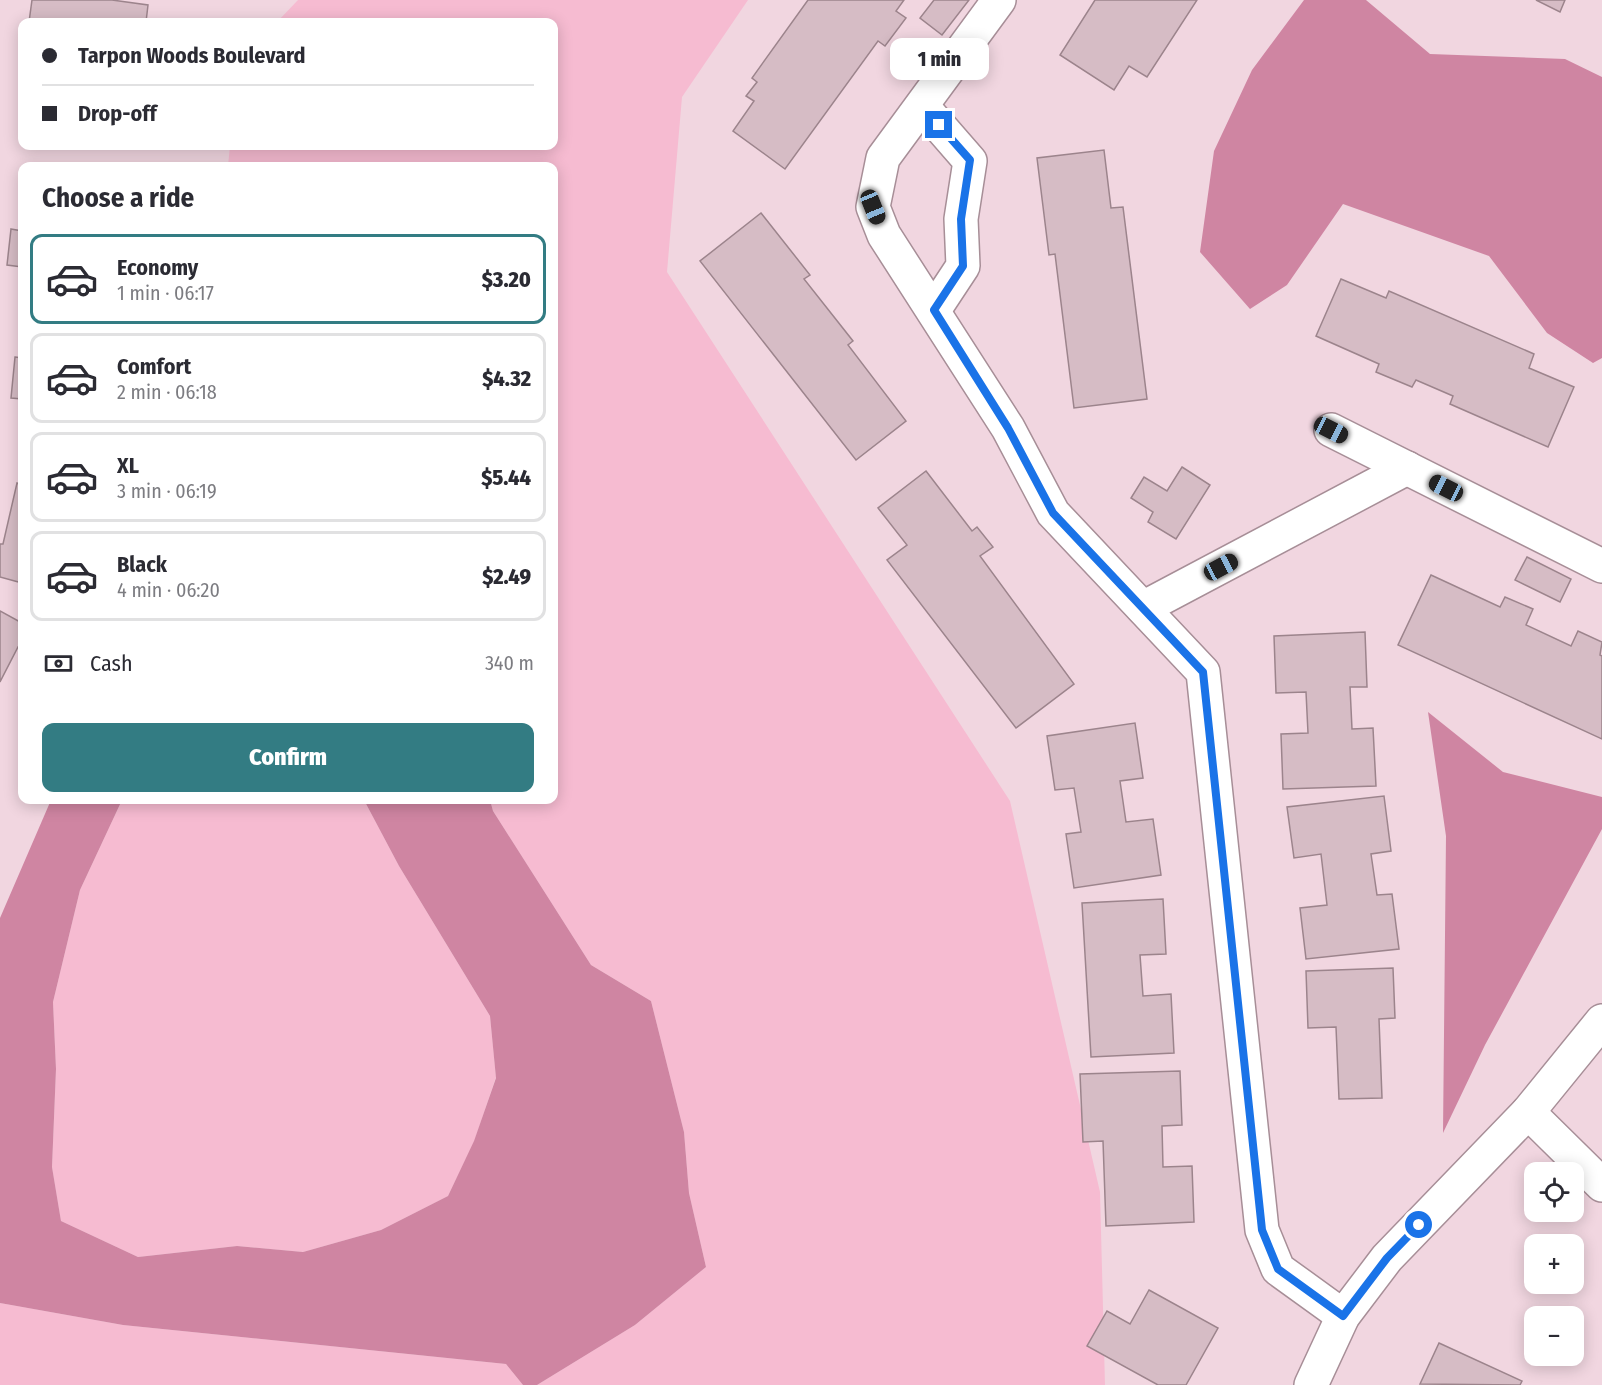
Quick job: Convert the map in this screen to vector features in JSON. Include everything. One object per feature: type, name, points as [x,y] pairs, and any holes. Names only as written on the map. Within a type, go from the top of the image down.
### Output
[{"type":"street","points":[[999,0],[884,158],[873,207],[884,235],[1008,428],[1053,513],[1203,672],[1262,1230],[1278,1269],[1343,1316]]},
{"type":"street","points":[[923,107],[970,160],[961,219],[963,266],[934,310]]},
{"type":"street","points":[[1331,430],[1602,566]]},
{"type":"street","points":[[1143,608],[1407,468]]},
{"type":"street","points":[[1311,1385],[1343,1316],[1387,1258],[1528,1112],[1602,1021]]},
{"type":"street","points":[[1528,1112],[1602,1185]]},
{"type":"shaded area","points":[[298,0],[748,0],[682,97],[667,272],[1010,801],[1100,1192],[1105,1385],[537,1385],[635,1325],[706,1267],[689,1193],[684,1132],[651,1001],[591,965],[493,811],[491,804],[558,804],[558,162],[228,162],[230,150],[558,150],[558,18],[281,18]]},
{"type":"shaded area","points":[[1304,0],[1366,0],[1430,54],[1565,59],[1602,77],[1602,358],[1593,363],[1547,333],[1489,256],[1343,204],[1287,285],[1250,309],[1200,252],[1214,151],[1252,70]]},
{"type":"shaded area","points":[[1428,712],[1503,772],[1602,797],[1602,829],[1485,1045],[1443,1133],[1446,836]]},
{"type":"shaded area","points":[[49,804],[120,804],[80,890],[53,1002],[56,1069],[52,1167],[61,1221],[138,1257],[237,1246],[303,1252],[381,1230],[448,1196],[474,1141],[496,1078],[490,1016],[399,866],[366,804],[491,804],[493,811],[591,965],[651,1001],[684,1132],[689,1193],[706,1267],[635,1325],[537,1385],[523,1385],[506,1364],[123,1325],[0,1303],[0,918]]},
{"type":"shaded area","points":[[120,804],[366,804],[399,866],[490,1016],[496,1077],[474,1142],[448,1196],[381,1230],[303,1252],[237,1246],[138,1257],[61,1221],[52,1167],[56,1069],[53,1002],[80,890]]},
{"type":"shaded area","points":[[0,1303],[123,1325],[506,1364],[523,1385],[0,1385]]},
{"type":"building","points":[[32,0],[112,0],[148,5],[146,18],[30,18]]},
{"type":"building","points":[[808,0],[904,0],[896,11],[906,18],[885,46],[878,41],[785,169],[733,131],[754,101],[746,96],[757,82],[752,78]]},
{"type":"building","points":[[934,0],[969,0],[942,35],[920,18]]},
{"type":"building","points":[[1095,0],[1197,0],[1147,77],[1129,66],[1114,90],[1060,55]]},
{"type":"building","points":[[1536,0],[1565,0],[1560,12]]},
{"type":"building","points":[[1104,150],[1111,208],[1123,207],[1147,399],[1074,408],[1055,254],[1049,255],[1037,158]]},
{"type":"building","points":[[761,213],[810,275],[804,279],[853,341],[848,345],[906,421],[856,460],[700,261]]},
{"type":"building","points":[[11,229],[18,230],[18,266],[7,265]]},
{"type":"building","points":[[1341,279],[1386,298],[1389,291],[1534,354],[1529,368],[1574,387],[1548,447],[1450,404],[1453,396],[1416,380],[1412,387],[1376,372],[1379,364],[1316,336]]},
{"type":"building","points":[[15,357],[18,357],[18,399],[11,398]]},
{"type":"building","points":[[1182,467],[1210,485],[1176,539],[1148,522],[1153,512],[1131,498],[1144,477],[1167,491]]},
{"type":"building","points":[[926,471],[972,531],[977,527],[993,547],[980,556],[1074,684],[1016,728],[887,560],[907,545],[878,508]]},
{"type":"building","points":[[17,483],[18,582],[0,577],[0,544],[3,544]]},
{"type":"building","points":[[1527,557],[1571,579],[1560,602],[1515,580]]},
{"type":"building","points":[[1431,575],[1500,607],[1505,597],[1533,609],[1526,625],[1571,646],[1578,631],[1602,642],[1600,655],[1602,656],[1602,739],[1398,645]]},
{"type":"building","points":[[0,611],[18,621],[18,647],[0,682]]},
{"type":"building","points":[[1365,632],[1367,687],[1350,687],[1352,729],[1373,728],[1376,786],[1283,789],[1281,734],[1308,733],[1306,692],[1276,693],[1274,636]]},
{"type":"building","points":[[1135,723],[1143,778],[1120,781],[1126,822],[1153,819],[1161,875],[1074,888],[1066,834],[1081,832],[1074,788],[1055,790],[1047,736]]},
{"type":"building","points":[[1384,796],[1391,851],[1371,854],[1377,895],[1392,894],[1399,949],[1306,959],[1300,908],[1327,905],[1321,854],[1294,858],[1287,807]]},
{"type":"building","points":[[1163,899],[1166,954],[1140,955],[1143,996],[1171,994],[1174,1053],[1091,1057],[1082,903]]},
{"type":"building","points":[[1393,968],[1395,1018],[1379,1019],[1382,1098],[1339,1099],[1336,1027],[1308,1028],[1306,971]]},
{"type":"building","points":[[1180,1071],[1182,1125],[1162,1126],[1163,1167],[1192,1166],[1194,1222],[1106,1226],[1103,1141],[1083,1142],[1080,1074]]},
{"type":"building","points":[[1149,1290],[1218,1328],[1186,1385],[1158,1385],[1087,1346],[1107,1311],[1130,1324]]},
{"type":"building","points":[[1439,1343],[1522,1381],[1520,1385],[1420,1384]]},
{"type":"route","points":[[939,125],[970,160],[961,219],[963,266],[934,310],[1008,428],[1053,513],[1203,672],[1262,1230],[1278,1269],[1343,1316],[1387,1258],[1419,1225]]}]
